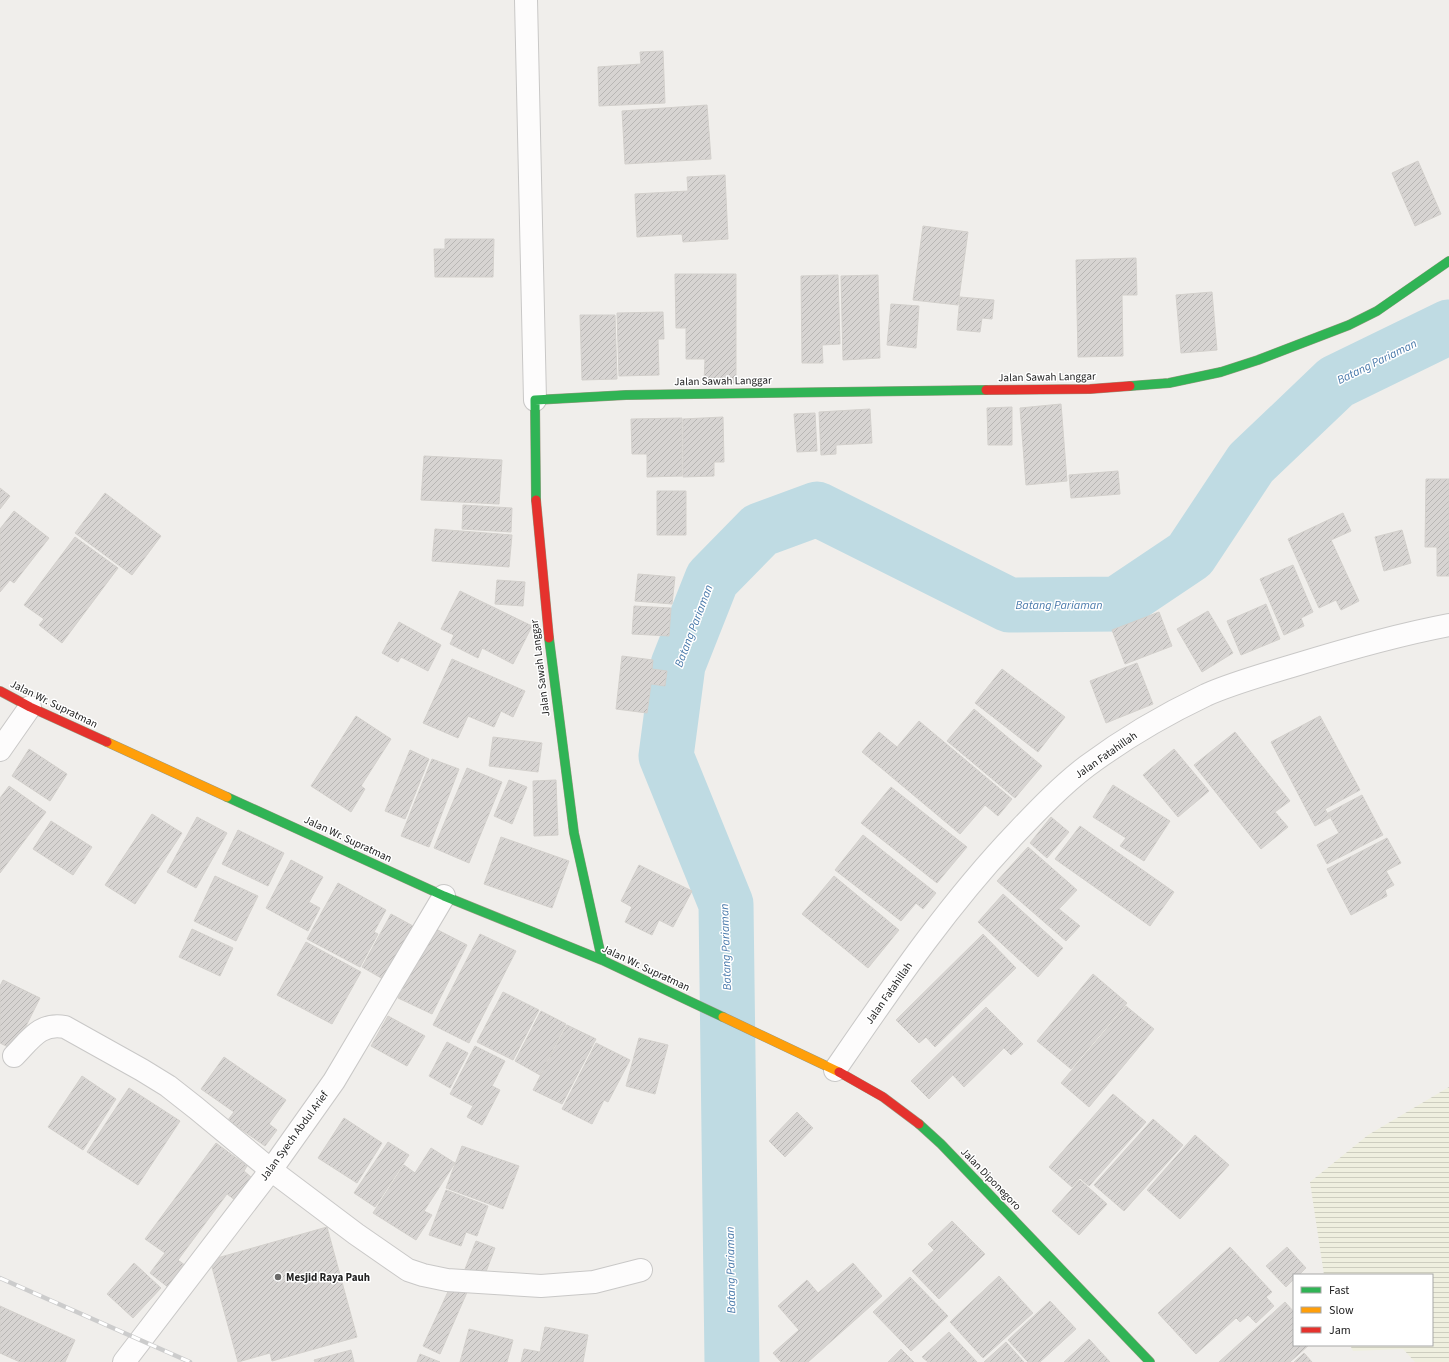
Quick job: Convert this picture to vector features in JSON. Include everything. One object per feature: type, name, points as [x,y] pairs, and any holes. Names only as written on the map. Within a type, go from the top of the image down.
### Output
[{"type":"street","points":[[526,0],[535,400]]},
{"type":"street","name":"Jalan Sawah Langgar","points":[[602,960],[574,833],[548,633],[536,493],[535,400],[626,395],[830,391],[1090,389],[1169,383],[1221,372],[1258,360],[1349,325],[1378,311],[1449,261]]},
{"type":"street","name":"Jalan Fatahillah","points":[[835,1070],[902,972],[980,871],[1041,807],[1086,767],[1136,734],[1166,717],[1205,696],[1237,683],[1332,654],[1417,631],[1449,625]]},
{"type":"street","name":"Jalan Wr. Supratman","points":[[0,691],[30,707],[444,896],[602,960],[787,1049]]},
{"type":"street","points":[[0,750],[30,707]]},
{"type":"street","name":"Jalan Syech Abdul Arief","points":[[132,1360],[334,1081],[444,896]]},
{"type":"street","points":[[14,1056],[37,1032],[46,1027],[54,1025],[65,1028],[168,1086],[271,1170],[408,1270],[423,1275],[470,1283],[541,1286],[594,1282],[641,1270]]},
{"type":"street","name":"Jalan Diponegoro","points":[[787,1049],[835,1070],[883,1097],[910,1116],[941,1144],[1150,1362]]},
{"type":"green space","points":[[1449,1087],[1449,1362],[1415,1362],[1403,1349],[1353,1351],[1350,1346],[1433,1346],[1433,1274],[1324,1274],[1310,1182],[1368,1135]]},
{"type":"building","points":[[663,51],[665,103],[599,106],[598,67],[641,64],[640,52]]},
{"type":"building","points":[[707,105],[711,159],[625,164],[622,111]]},
{"type":"building","points":[[1418,161],[1441,214],[1415,226],[1392,173]]},
{"type":"building","points":[[725,175],[728,239],[683,242],[682,234],[637,237],[635,194],[688,191],[687,177]]},
{"type":"building","points":[[923,226],[968,232],[958,305],[913,300]]},
{"type":"building","points":[[445,239],[494,239],[493,277],[435,277],[434,249],[445,249]]},
{"type":"building","points":[[1136,258],[1137,295],[1122,295],[1123,356],[1078,357],[1076,260]]},
{"type":"building","points":[[675,274],[736,274],[736,383],[704,383],[705,359],[686,359],[686,328],[676,328]]},
{"type":"building","points":[[838,275],[840,344],[822,345],[823,363],[802,363],[801,276]]},
{"type":"building","points":[[878,275],[880,358],[843,360],[841,276]]},
{"type":"building","points":[[1212,292],[1217,350],[1181,353],[1176,295]]},
{"type":"building","points":[[960,297],[994,300],[992,319],[982,318],[980,332],[957,330]]},
{"type":"building","points":[[891,304],[919,306],[916,348],[887,345]]},
{"type":"building","points":[[663,312],[664,339],[658,339],[659,375],[619,376],[617,313]]},
{"type":"building","points":[[580,315],[615,315],[617,379],[582,380]]},
{"type":"building","points":[[1061,404],[1067,481],[1026,485],[1020,408]]},
{"type":"building","points":[[1012,407],[1012,445],[988,445],[987,408]]},
{"type":"building","points":[[870,409],[872,443],[836,445],[836,454],[821,455],[819,412]]},
{"type":"building","points":[[815,413],[817,451],[797,452],[794,414]]},
{"type":"building","points":[[723,417],[724,462],[714,462],[714,476],[683,477],[683,419]]},
{"type":"building","points":[[682,418],[682,476],[647,477],[647,454],[632,454],[631,419]]},
{"type":"building","points":[[424,456],[502,460],[499,504],[421,500]]},
{"type":"building","points":[[1118,471],[1120,494],[1071,498],[1069,475]]},
{"type":"building","points":[[1426,479],[1449,479],[1449,576],[1437,576],[1437,547],[1425,547]]},
{"type":"building","points":[[0,488],[10,496],[0,509]]},
{"type":"building","points":[[657,491],[686,491],[686,535],[657,535]]},
{"type":"building","points":[[105,493],[161,536],[132,575],[75,533]]},
{"type":"building","points":[[463,505],[512,508],[511,532],[462,529]]},
{"type":"building","points":[[14,511],[49,538],[14,583],[10,580],[0,592],[0,529]]},
{"type":"building","points":[[1343,513],[1351,531],[1331,540],[1359,601],[1341,610],[1336,600],[1319,608],[1288,539]]},
{"type":"building","points":[[435,529],[512,535],[509,567],[432,561]]},
{"type":"building","points":[[1402,530],[1411,563],[1384,571],[1375,537]]},
{"type":"building","points":[[75,537],[118,568],[62,643],[39,625],[44,619],[24,605]]},
{"type":"building","points":[[1293,565],[1313,612],[1301,618],[1304,626],[1284,635],[1260,579]]},
{"type":"building","points":[[638,574],[675,577],[672,604],[635,601]]},
{"type":"building","points":[[497,580],[525,582],[523,606],[495,604]]},
{"type":"building","points":[[460,591],[532,626],[513,664],[482,648],[478,658],[450,644],[454,635],[441,629]]},
{"type":"building","points":[[1266,604],[1280,639],[1241,655],[1227,621]]},
{"type":"building","points":[[634,606],[671,608],[669,636],[632,634]]},
{"type":"building","points":[[1208,611],[1233,653],[1202,672],[1177,629]]},
{"type":"building","points":[[1159,612],[1172,646],[1125,664],[1112,630]]},
{"type":"building","points":[[399,622],[441,645],[428,671],[401,657],[398,662],[382,653]]},
{"type":"building","points":[[622,656],[653,660],[652,669],[667,671],[665,686],[651,684],[647,713],[616,709]]},
{"type":"building","points":[[452,659],[525,691],[513,717],[501,711],[494,727],[468,716],[458,738],[423,723]]},
{"type":"building","points":[[1137,663],[1153,704],[1106,723],[1090,681]]},
{"type":"building","points":[[1002,669],[1065,717],[1038,752],[975,703]]},
{"type":"building","points":[[974,709],[1042,766],[1015,798],[947,741]]},
{"type":"building","points":[[356,716],[391,739],[361,786],[365,789],[351,812],[311,786]]},
{"type":"building","points":[[1320,716],[1360,790],[1325,809],[1330,818],[1315,826],[1271,742]]},
{"type":"building","points":[[919,721],[1012,799],[998,816],[985,805],[960,834],[862,752],[879,732],[897,747]]},
{"type":"building","points":[[1235,732],[1290,801],[1275,812],[1288,827],[1261,849],[1194,765]]},
{"type":"building","points":[[493,737],[542,743],[538,772],[489,766]]},
{"type":"building","points":[[29,749],[67,774],[50,801],[12,776]]},
{"type":"building","points":[[1174,749],[1209,791],[1178,817],[1143,775]]},
{"type":"building","points":[[410,750],[429,759],[405,819],[385,811]]},
{"type":"building","points":[[432,759],[459,769],[429,847],[401,836]]},
{"type":"building","points":[[467,768],[502,782],[469,863],[434,848]]},
{"type":"building","points":[[509,780],[527,787],[512,824],[494,816]]},
{"type":"building","points":[[556,780],[558,835],[534,836],[533,781]]},
{"type":"building","points":[[1113,785],[1170,821],[1144,861],[1120,846],[1126,838],[1093,817]]},
{"type":"building","points":[[9,786],[46,812],[0,873],[0,798]]},
{"type":"building","points":[[891,787],[967,847],[937,883],[861,823]]},
{"type":"building","points":[[1362,795],[1383,835],[1327,864],[1317,845],[1339,833],[1328,813]]},
{"type":"building","points":[[152,814],[182,833],[135,904],[105,885]]},
{"type":"building","points":[[197,817],[227,833],[196,888],[167,872]]},
{"type":"building","points":[[1051,817],[1069,832],[1047,858],[1030,843]]},
{"type":"building","points":[[51,821],[92,847],[73,875],[33,849]]},
{"type":"building","points":[[1080,826],[1174,892],[1150,926],[1055,859]]},
{"type":"building","points":[[238,830],[284,853],[268,886],[222,864]]},
{"type":"building","points":[[863,835],[936,893],[923,909],[916,903],[901,921],[835,870]]},
{"type":"building","points":[[501,837],[569,861],[552,908],[484,884]]},
{"type":"building","points":[[1387,838],[1401,863],[1386,871],[1394,885],[1385,890],[1387,896],[1351,915],[1327,869]]},
{"type":"building","points":[[1028,847],[1077,890],[1059,909],[1080,926],[1066,941],[997,881]]},
{"type":"building","points":[[291,860],[323,877],[309,902],[320,908],[308,931],[266,908]]},
{"type":"building","points":[[639,865],[692,891],[673,927],[659,920],[652,935],[625,922],[632,907],[621,901]]},
{"type":"building","points":[[215,876],[258,896],[236,941],[194,921]]},
{"type":"building","points":[[834,876],[899,930],[868,968],[802,914]]},
{"type":"building","points":[[338,883],[386,910],[374,932],[378,934],[360,967],[307,939]]},
{"type":"building","points":[[1003,894],[1063,948],[1038,977],[978,922]]},
{"type":"building","points":[[391,914],[413,926],[383,979],[362,967]]},
{"type":"building","points":[[434,928],[467,945],[432,1014],[398,998]]},
{"type":"building","points":[[192,929],[233,948],[220,976],[179,957]]},
{"type":"building","points":[[480,934],[516,951],[469,1043],[433,1025]]},
{"type":"building","points":[[983,934],[1016,968],[935,1047],[926,1037],[919,1043],[896,1020]]},
{"type":"building","points":[[306,942],[361,972],[332,1024],[277,995]]},
{"type":"building","points":[[1093,974],[1127,1003],[1071,1069],[1037,1041]]},
{"type":"building","points":[[3,980],[40,998],[14,1050],[0,1043],[0,986]]},
{"type":"building","points":[[503,992],[539,1010],[513,1060],[477,1042]]},
{"type":"building","points":[[1126,1006],[1154,1029],[1089,1107],[1061,1083]]},
{"type":"building","points":[[986,1007],[1023,1044],[1011,1055],[1004,1048],[964,1087],[953,1075],[929,1099],[911,1081]]},
{"type":"building","points":[[541,1011],[566,1024],[540,1075],[515,1061]]},
{"type":"building","points":[[388,1016],[425,1036],[407,1066],[371,1046]]},
{"type":"building","points":[[567,1025],[596,1039],[562,1104],[533,1090]]},
{"type":"building","points":[[639,1038],[668,1045],[655,1094],[626,1086]]},
{"type":"building","points":[[447,1042],[468,1053],[450,1088],[429,1076]]},
{"type":"building","points":[[596,1043],[630,1060],[608,1102],[604,1100],[592,1124],[562,1109]]},
{"type":"building","points":[[475,1046],[505,1061],[492,1086],[500,1090],[482,1125],[467,1117],[473,1106],[450,1094]]},
{"type":"building","points":[[224,1057],[286,1100],[269,1124],[277,1130],[265,1146],[228,1120],[234,1112],[201,1089]]},
{"type":"building","points":[[82,1076],[116,1099],[83,1150],[48,1127]]},
{"type":"building","points":[[129,1088],[180,1121],[138,1185],[87,1152]]},
{"type":"building","points":[[1113,1094],[1146,1122],[1089,1186],[1080,1178],[1072,1187],[1049,1167]]},
{"type":"building","points":[[797,1112],[813,1128],[785,1157],[769,1141]]},
{"type":"building","points":[[344,1118],[382,1143],[357,1183],[318,1158]]},
{"type":"building","points":[[1153,1119],[1183,1145],[1124,1211],[1094,1185]]},
{"type":"building","points":[[1195,1135],[1229,1165],[1180,1219],[1147,1190]]},
{"type":"building","points":[[388,1142],[409,1155],[375,1207],[354,1193]]},
{"type":"building","points":[[216,1143],[247,1166],[244,1171],[251,1177],[235,1200],[227,1194],[178,1260],[186,1266],[169,1288],[150,1273],[165,1253],[145,1239]]},
{"type":"building","points":[[462,1146],[519,1166],[503,1209],[446,1188]]},
{"type":"building","points":[[431,1148],[455,1163],[424,1211],[432,1215],[416,1240],[373,1213],[404,1165],[415,1173]]},
{"type":"building","points":[[1080,1180],[1107,1204],[1079,1235],[1052,1211]]},
{"type":"building","points":[[446,1190],[488,1206],[477,1236],[466,1232],[461,1246],[429,1235]]},
{"type":"building","points":[[952,1221],[985,1254],[939,1299],[912,1271],[934,1250],[928,1244]]},
{"type":"building","points":[[327,1227],[357,1337],[272,1361],[270,1353],[238,1362],[210,1260]]},
{"type":"building","points":[[476,1241],[495,1248],[484,1277],[465,1269]]},
{"type":"building","points":[[1230,1247],[1272,1292],[1266,1297],[1274,1306],[1256,1323],[1248,1315],[1240,1322],[1236,1318],[1196,1354],[1158,1313]]},
{"type":"building","points":[[1287,1247],[1306,1268],[1300,1274],[1293,1274],[1293,1280],[1286,1287],[1266,1266]]},
{"type":"building","points":[[134,1263],[161,1288],[133,1318],[107,1294]]},
{"type":"building","points":[[853,1263],[882,1296],[808,1362],[781,1362],[773,1353],[799,1330],[778,1306],[807,1280],[818,1293]]},
{"type":"building","points":[[999,1276],[1033,1313],[983,1358],[950,1322]]},
{"type":"building","points":[[910,1277],[948,1316],[911,1351],[873,1312]]},
{"type":"building","points":[[452,1283],[468,1290],[440,1354],[423,1346]]},
{"type":"building","points":[[1050,1301],[1076,1329],[1040,1362],[1028,1362],[1008,1340]]},
{"type":"building","points":[[1285,1302],[1293,1311],[1293,1346],[1308,1346],[1290,1362],[1219,1362]]},
{"type":"building","points":[[0,1306],[75,1340],[65,1362],[20,1362],[0,1353]]},
{"type":"building","points":[[545,1327],[588,1335],[583,1362],[521,1362],[524,1349],[540,1352]]},
{"type":"building","points":[[469,1329],[513,1340],[507,1362],[460,1362]]},
{"type":"building","points":[[949,1332],[977,1362],[928,1362],[922,1357]]},
{"type":"building","points":[[1089,1339],[1110,1362],[1064,1362]]},
{"type":"building","points":[[1006,1342],[1024,1362],[984,1362]]},
{"type":"building","points":[[901,1349],[914,1362],[888,1362]]},
{"type":"building","points":[[351,1350],[354,1362],[315,1362],[314,1360]]},
{"type":"building","points":[[1304,1353],[1312,1362],[1294,1362]]},
{"type":"building","points":[[420,1354],[440,1362],[417,1362]]},
{"type":"waterway","name":"Batang Pariaman","points":[[732,1362],[726,904],[666,756],[678,665],[712,579],[760,530],[817,509],[1009,605],[1117,604],[1190,555],[1251,463],[1336,382],[1449,327]]},
{"type":"railway","points":[[0,1278],[190,1362]]},
{"type":"traffic: fast","points":[[1130,386],[1169,383],[1221,372],[1258,360],[1349,325],[1377,311],[1449,261]]},
{"type":"traffic: fast","points":[[536,500],[535,400],[626,395],[986,390]]},
{"type":"traffic: fast","points":[[549,638],[574,833],[602,960]]},
{"type":"traffic: fast","points":[[227,797],[444,896],[602,960],[723,1017]]},
{"type":"traffic: fast","points":[[919,1124],[941,1144],[1150,1362]]},
{"type":"traffic: slow","points":[[107,742],[227,797]]},
{"type":"traffic: slow","points":[[723,1017],[839,1072]]},
{"type":"traffic: jam","points":[[986,390],[1090,389],[1130,386]]},
{"type":"traffic: jam","points":[[536,500],[549,638]]},
{"type":"traffic: jam","points":[[0,691],[30,707],[107,742]]},
{"type":"traffic: jam","points":[[839,1072],[883,1097],[919,1124]]},
{"type":"place","name":"Mesjid Raya Pauh","points":[[278,1277]]}]
